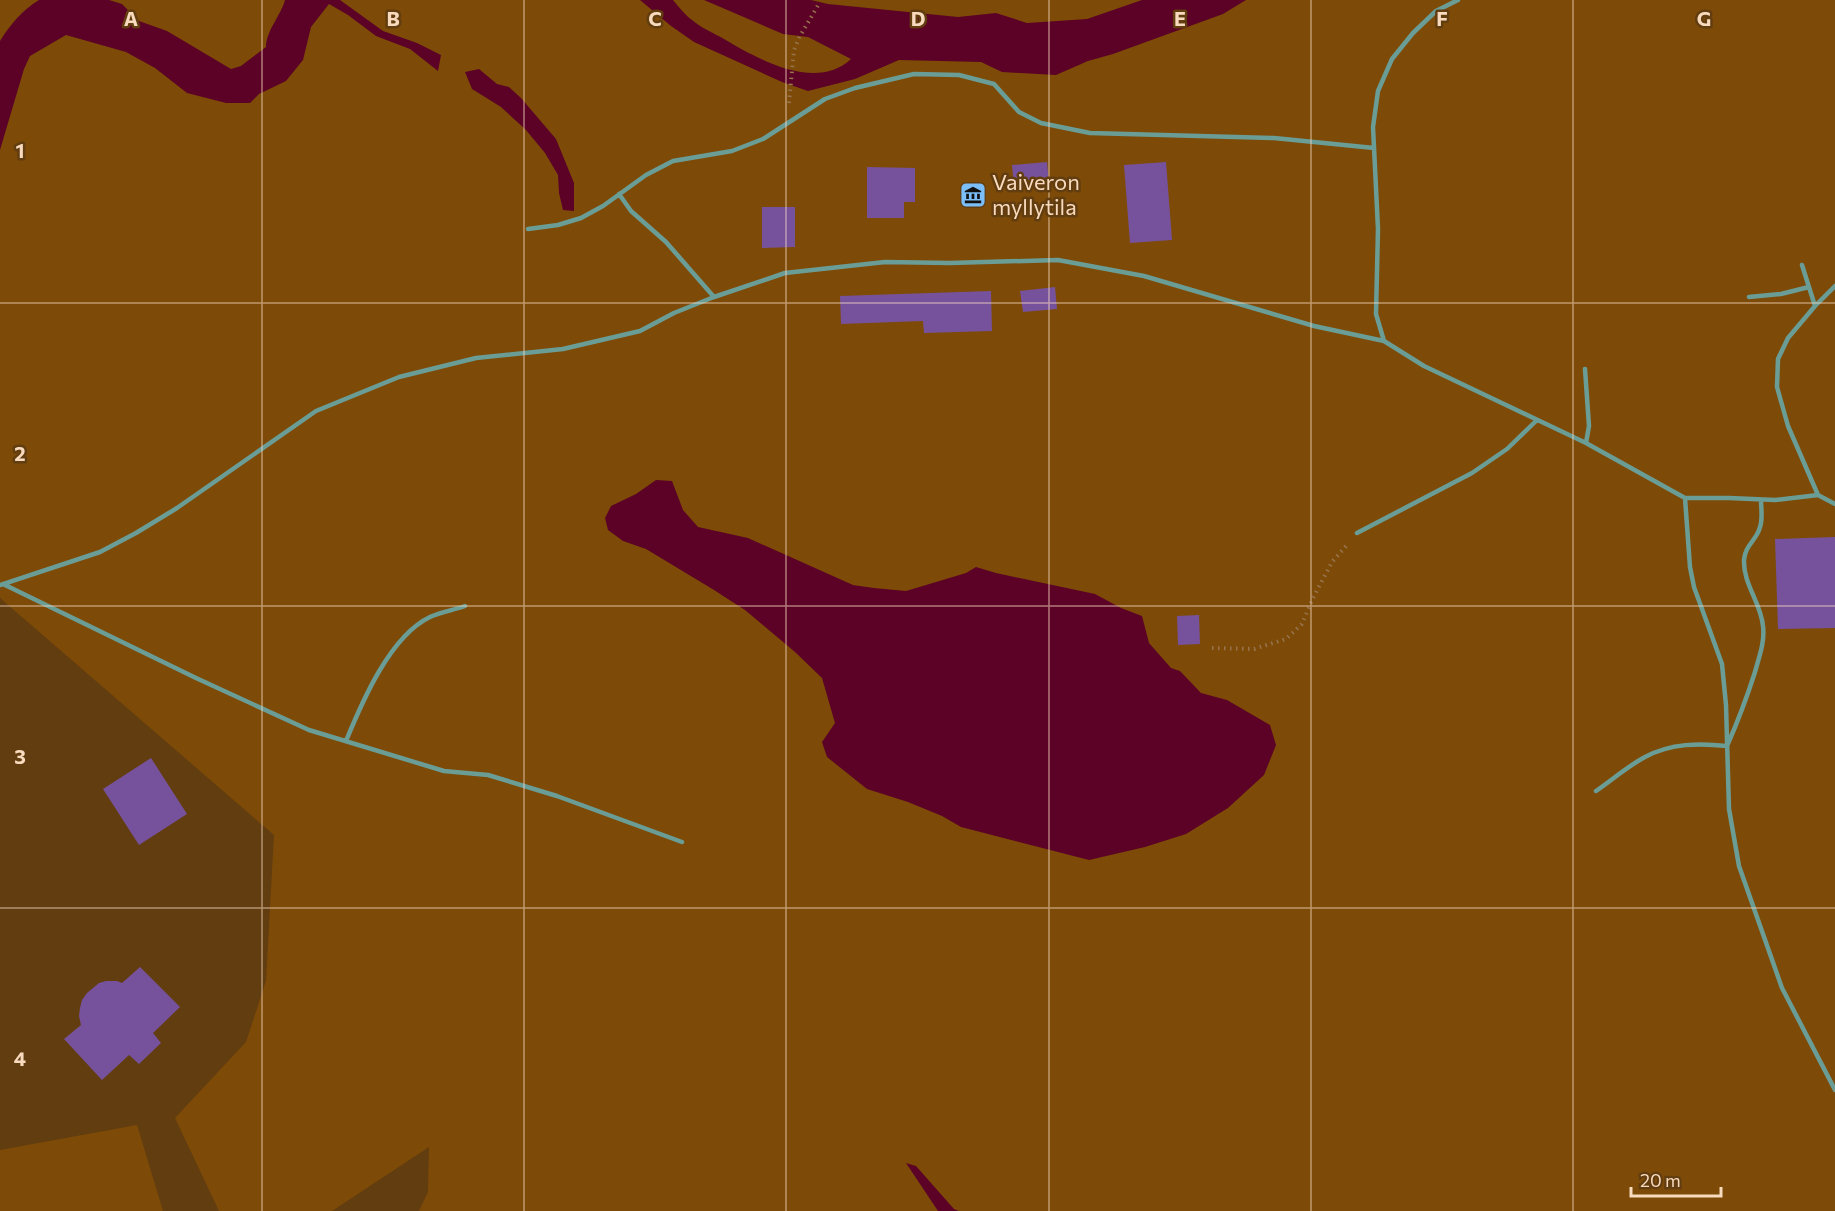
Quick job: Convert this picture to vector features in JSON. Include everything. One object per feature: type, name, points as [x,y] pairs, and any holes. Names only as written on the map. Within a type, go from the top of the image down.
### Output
[{"type":"lane","points":[[1383,341],[1376,314],[1378,229],[1373,127],[1378,91],[1392,59],[1413,33],[1436,11],[1458,0]]},
{"type":"lane","points":[[528,229],[558,225],[580,218],[603,206],[646,175],[673,161],[732,151],[763,139],[825,99],[855,88],[914,74],[959,75],[994,84],[1019,112],[1041,123],[1090,133],[1274,138],[1374,148]]},
{"type":"lane","points":[[619,194],[631,211],[666,242],[714,297]]},
{"type":"lane","points":[[1,585],[100,552],[177,508],[316,411],[399,377],[476,358],[562,349],[640,331],[674,313],[784,273],[885,262],[1058,260],[1144,276],[1314,326],[1383,341],[1424,366],[1586,443],[1685,498],[1775,500],[1818,495],[1835,504]]},
{"type":"lane","points":[[1802,265],[1815,306]]},
{"type":"lane","points":[[1818,495],[1788,426],[1777,387],[1778,359],[1788,338],[1835,286]]},
{"type":"lane","points":[[1749,297],[1781,294],[1809,287]]},
{"type":"lane","points":[[1585,369],[1589,426],[1586,443]]},
{"type":"lane","points":[[1357,533],[1472,473],[1508,449],[1537,420]]},
{"type":"lane","points":[[1685,498],[1690,567],[1694,587],[1722,664],[1726,705],[1729,809],[1739,866],[1782,988],[1835,1090]]},
{"type":"lane","points":[[1727,746],[1743,710],[1763,644],[1763,626],[1744,572],[1744,558],[1748,546],[1760,528],[1761,500]]},
{"type":"lane","points":[[1,585],[309,730],[444,771],[498,778],[557,796],[682,842]]},
{"type":"lane","points":[[346,741],[376,676],[406,635],[429,618],[465,606]]},
{"type":"lane","points":[[1596,792],[1646,756],[1673,747],[1700,743],[1727,746]]},
{"type":"path","points":[[789,105],[796,43],[819,2]]},
{"type":"path","points":[[1212,648],[1254,649],[1286,639],[1302,624],[1332,562],[1357,533]]},
{"type":"shaded area","points":[[0,0],[1835,0],[1835,1211],[419,1211],[428,1192],[429,1147],[332,1211],[219,1211],[175,1118],[246,1042],[266,981],[274,835],[0,598]]},
{"type":"shaded area","points":[[39,0],[109,0],[122,4],[139,21],[167,31],[231,69],[241,66],[266,47],[268,35],[285,0],[340,0],[383,31],[417,43],[441,55],[438,71],[410,49],[376,36],[329,4],[311,27],[303,60],[286,81],[259,94],[250,103],[226,103],[187,93],[155,68],[126,52],[66,35],[30,56],[0,150],[0,41],[17,18]]},
{"type":"shaded area","points":[[640,0],[673,0],[684,13],[703,28],[753,55],[787,69],[821,73],[837,68],[851,59],[808,37],[783,34],[704,0],[811,0],[828,4],[958,17],[996,13],[1027,23],[1087,19],[1142,0],[1246,0],[1223,14],[1088,61],[1056,75],[1002,72],[981,62],[899,60],[855,79],[808,91],[782,82],[694,42]]},
{"type":"shaded area","points":[[479,69],[497,84],[509,87],[556,139],[574,183],[574,211],[563,210],[558,175],[545,153],[526,130],[501,107],[472,89],[465,72]]},
{"type":"shaded area","points":[[656,480],[672,481],[683,510],[698,527],[748,538],[853,585],[906,591],[966,573],[976,567],[1095,594],[1142,616],[1149,643],[1171,668],[1180,671],[1201,693],[1227,700],[1270,725],[1276,745],[1264,775],[1228,808],[1186,834],[1145,847],[1089,860],[961,827],[942,816],[908,802],[867,789],[827,757],[822,742],[835,723],[822,678],[745,610],[646,549],[623,541],[608,530],[605,518],[611,506],[636,494]]},
{"type":"shaded area","points":[[137,1125],[163,1211],[0,1211],[0,1150]]},
{"type":"shaded area","points":[[906,1163],[916,1166],[954,1209],[959,1211],[938,1211]]},
{"type":"building","points":[[1047,162],[1049,183],[1014,187],[1012,165]]},
{"type":"building","points":[[1166,162],[1172,240],[1130,243],[1124,165]]},
{"type":"building","points":[[867,167],[915,168],[915,202],[904,202],[904,218],[867,218]]},
{"type":"building","points":[[762,207],[795,207],[795,247],[762,248]]},
{"type":"building","points":[[1055,287],[1057,309],[1023,312],[1020,291]]},
{"type":"building","points":[[991,291],[992,331],[924,333],[923,321],[841,324],[840,296]]},
{"type":"building","points":[[1835,537],[1835,628],[1778,629],[1775,539]]},
{"type":"building","points":[[1199,615],[1200,644],[1178,645],[1177,616]]},
{"type":"building","points":[[151,758],[187,814],[139,845],[103,789]]},
{"type":"building","points":[[140,967],[180,1007],[153,1033],[161,1043],[139,1064],[129,1055],[102,1080],[64,1039],[81,1025],[80,1008],[87,993],[99,983],[106,981],[122,983]]},
{"type":"place","name":"Vaiveron myllytila","points":[[973,195]]}]
